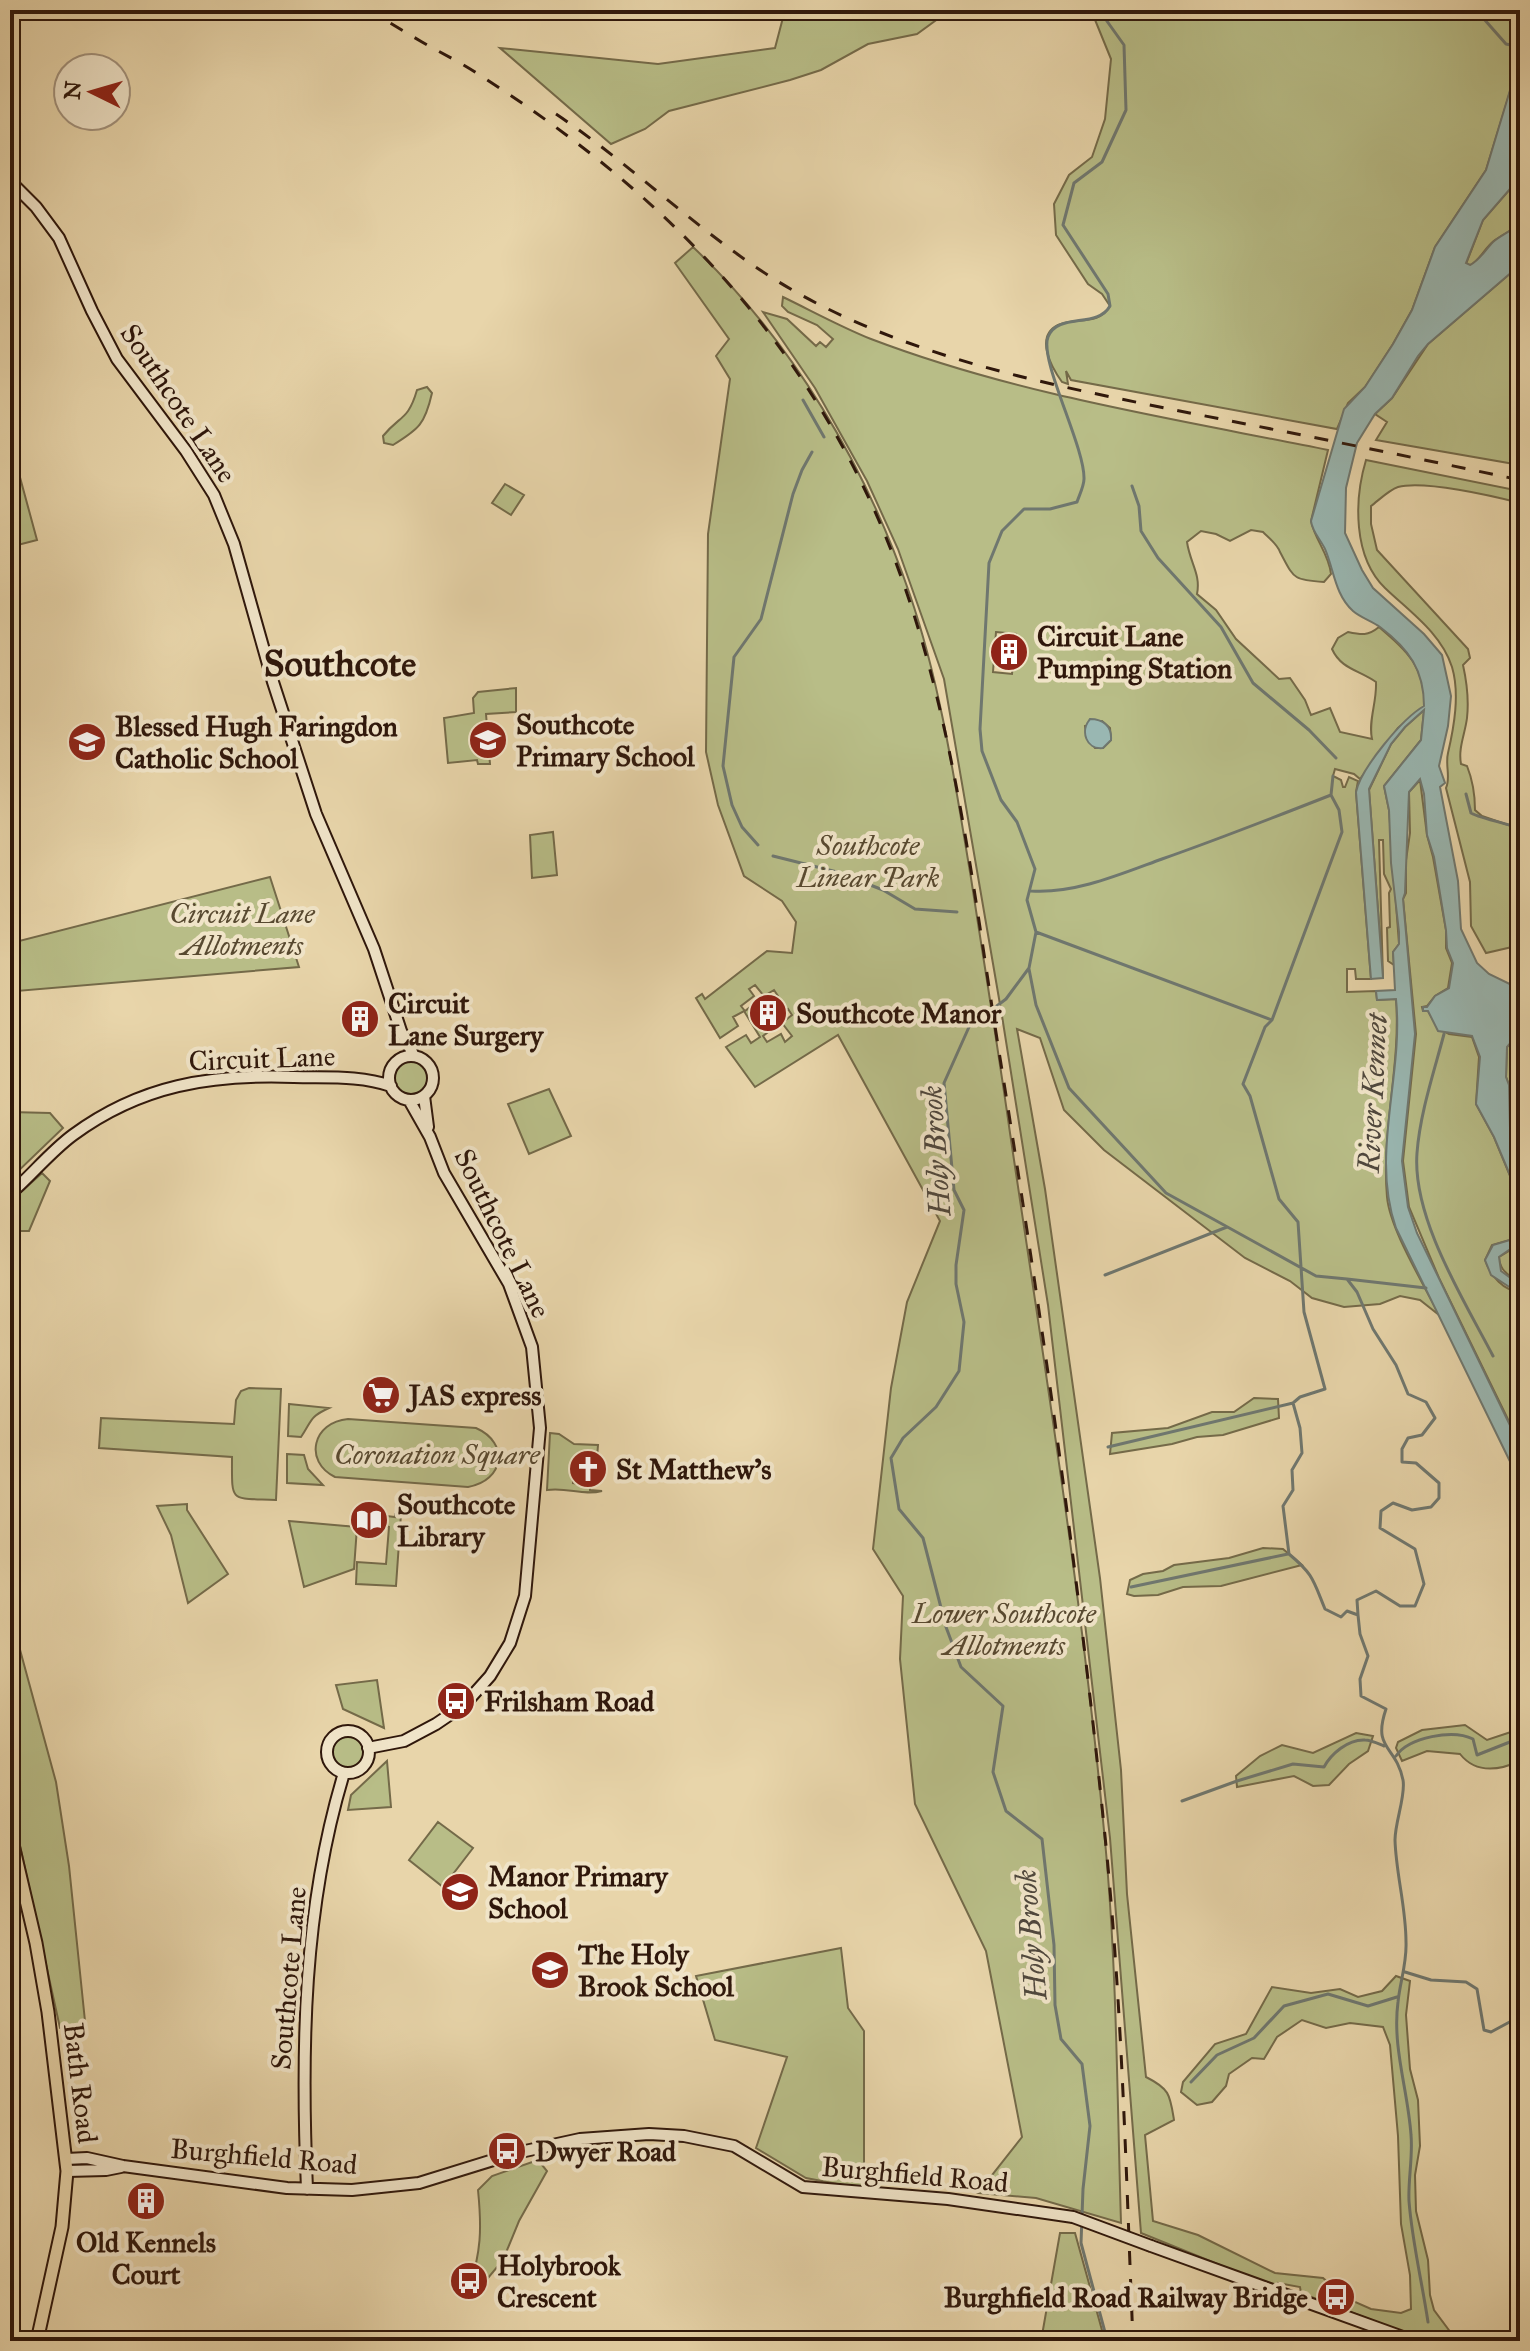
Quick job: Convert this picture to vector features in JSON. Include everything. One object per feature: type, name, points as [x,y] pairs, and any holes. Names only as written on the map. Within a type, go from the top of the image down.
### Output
[{"type":"main road","name":"Bath Road","points":[[10,1832],[42,1979],[67,2165],[62,2227],[37,2341]]},
{"type":"street","name":"Southcote Lane","points":[[10,181],[36,207],[59,238],[117,359],[186,451],[214,495],[234,544],[273,682],[316,814],[374,949],[408,1057]]},
{"type":"street","points":[[408,1057],[426,1062],[433,1072],[432,1087],[424,1096],[409,1100],[397,1095],[391,1086],[390,1071],[408,1057]]},
{"type":"street","name":"Circuit Lane","points":[[360,1079],[390,1071]]},
{"type":"street","name":"Circuit Lane","points":[[10,1194],[74,1134],[134,1099],[165,1088],[202,1080],[262,1076],[360,1079],[391,1086]]},
{"type":"street","name":"Southcote Lane","points":[[424,1096],[430,1137]]},
{"type":"street","name":"Southcote Lane","points":[[368,1748],[404,1741],[464,1705],[490,1676],[510,1643],[525,1596],[541,1415],[532,1347],[509,1284],[444,1173],[430,1137],[409,1100]]},
{"type":"street","points":[[352,1732],[362,1737],[368,1748],[369,1756],[362,1768],[351,1774],[337,1771],[328,1759],[327,1747],[334,1736],[352,1732]]},
{"type":"street","name":"Southcote Lane","points":[[307,2189],[303,2112],[305,2020],[314,1917],[344,1773]]},
{"type":"street","name":"Burghfield Road","points":[[67,2165],[87,2158],[123,2166],[307,2189],[352,2190],[396,2187],[437,2178],[550,2144],[611,2136],[661,2135],[713,2140],[734,2146],[803,2187],[963,2201],[1073,2217],[1414,2341]]},
{"type":"green space","points":[[785,10],[950,10],[917,34],[868,44],[821,70],[790,80],[669,111],[645,129],[611,144],[500,48],[658,64],[775,48]]},
{"type":"green space","points":[[1091,10],[1520,10],[1520,59],[1486,170],[1435,247],[1412,310],[1393,344],[1365,387],[1348,403],[1337,429],[1071,380],[1066,371],[1068,384],[1058,376],[1047,353],[1047,337],[1051,330],[1065,323],[1100,316],[1110,306],[1102,294],[1088,284],[1056,235],[1054,204],[1069,175],[1092,157],[1105,119],[1111,59]]},
{"type":"green space","points":[[1520,183],[1519,225],[1492,243],[1470,266],[1466,264],[1483,220],[1510,189]]},
{"type":"green space","name":"Southcote Linear Park","points":[[693,247],[762,323],[794,364],[822,408],[848,453],[892,547],[921,629],[939,699],[996,1037],[1086,1664],[1112,1936],[1121,2223],[1036,2198],[978,2193],[1022,2137],[986,1951],[915,1804],[900,1659],[903,1596],[873,1549],[891,1388],[907,1302],[940,1221],[838,1035],[755,1087],[726,1047],[746,1035],[751,1043],[760,1037],[744,1011],[733,1017],[738,1026],[720,1038],[696,998],[702,994],[705,999],[767,951],[792,953],[796,922],[782,901],[744,876],[718,805],[706,752],[708,534],[730,379],[716,356],[729,339],[675,263]],"holes":[[[755,985],[764,996],[774,990],[778,996],[769,1003],[778,1016],[788,1009],[792,1015],[782,1023],[792,1036],[785,1042],[781,1034],[767,1042],[763,1036],[772,1029],[754,1004],[745,1011],[741,1006],[754,996],[749,989]]]},
{"type":"green space","points":[[1520,265],[1520,465],[1376,440],[1387,422],[1375,414],[1392,398],[1428,344]]},
{"type":"green space","points":[[783,297],[871,339],[983,376],[1097,404],[1328,450],[1311,521],[1330,567],[1331,574],[1324,582],[1295,576],[1277,546],[1263,532],[1251,530],[1230,541],[1201,531],[1187,542],[1196,574],[1197,594],[1216,610],[1236,639],[1279,679],[1290,678],[1311,715],[1330,708],[1340,732],[1372,739],[1376,682],[1340,661],[1332,649],[1338,638],[1348,632],[1368,633],[1379,627],[1406,653],[1421,680],[1425,706],[1398,728],[1360,779],[1354,774],[1335,769],[1333,776],[1341,780],[1343,787],[1349,777],[1358,781],[1356,792],[1371,979],[1356,979],[1355,969],[1347,969],[1347,992],[1376,991],[1377,1000],[1396,999],[1396,1048],[1386,1172],[1389,1210],[1401,1241],[1439,1315],[1420,1300],[1400,1296],[1380,1304],[1344,1307],[1312,1298],[1290,1281],[1245,1258],[1104,1150],[1064,1110],[1040,1038],[1017,1029],[1045,1189],[1100,1578],[1121,1770],[1127,1894],[1146,2077],[1168,2094],[1174,2120],[1145,2135],[1153,2221],[1198,2235],[1275,2273],[1323,2278],[1346,2298],[1371,2309],[1401,2313],[1411,2309],[1410,2275],[1401,2224],[1398,2136],[1390,2045],[1383,2027],[1350,2023],[1326,2028],[1302,2020],[1277,2037],[1264,2059],[1252,2058],[1229,2074],[1226,2086],[1212,2102],[1197,2105],[1181,2092],[1183,2082],[1215,2044],[1246,2034],[1272,1987],[1311,1993],[1340,1989],[1358,1997],[1382,1991],[1396,1976],[1410,1981],[1406,2015],[1410,2069],[1418,2100],[1420,2146],[1415,2175],[1416,2211],[1428,2260],[1434,2310],[1457,2341],[1426,2341],[1301,2293],[1300,2287],[1278,2283],[1279,2289],[1141,2233],[1110,1838],[1048,1305],[944,679],[898,549],[867,481],[815,388],[763,312],[787,319],[816,346],[820,342],[826,347],[833,339],[817,325],[788,312],[782,306]],"holes":[[[996,632],[1016,634],[1012,674],[993,672]],[[1102,721],[1110,728],[1111,740],[1103,748],[1095,748],[1086,735],[1085,726]]]},
{"type":"green space","points":[[427,387],[432,393],[420,425],[393,445],[384,443],[383,436],[407,413],[417,390]]},
{"type":"green space","points":[[1366,460],[1520,491],[1520,503],[1459,490],[1410,485],[1395,488],[1371,506],[1371,524],[1377,550],[1468,649],[1470,658],[1463,665],[1468,705],[1460,752],[1461,764],[1467,766],[1471,777],[1475,810],[1482,816],[1520,829],[1520,943],[1512,947],[1486,953],[1471,926],[1470,882],[1446,788],[1447,758],[1455,710],[1456,688],[1452,667],[1440,644],[1424,624],[1385,588],[1367,561],[1358,510]]},
{"type":"green space","points":[[18,470],[37,540],[10,547],[10,472]]},
{"type":"green space","points":[[505,484],[524,495],[511,515],[492,503]]},
{"type":"green space","points":[[516,688],[516,712],[486,714],[490,764],[478,764],[477,760],[448,763],[444,718],[474,713],[473,698],[478,692]]},
{"type":"green space","points":[[1424,710],[1421,740],[1384,786],[1389,810],[1399,944],[1393,952],[1394,965],[1388,961],[1391,889],[1384,874],[1383,840],[1379,840],[1383,978],[1369,790],[1391,744]]},
{"type":"green space","points":[[1420,780],[1427,835],[1446,930],[1446,948],[1452,963],[1448,988],[1422,1007],[1438,1028],[1449,1034],[1472,1037],[1479,1057],[1476,1104],[1494,1137],[1520,1200],[1520,1237],[1492,1245],[1485,1260],[1498,1282],[1508,1289],[1520,1291],[1520,1364],[1511,1382],[1520,1393],[1520,1444],[1439,1278],[1409,1207],[1403,1161],[1416,1034],[1403,899],[1410,833],[1409,792]]},
{"type":"green space","points":[[553,832],[557,875],[532,878],[530,835]]},
{"type":"green space","name":"Circuit Lane Allotments","points":[[270,877],[299,967],[17,991],[15,959],[19,941]]},
{"type":"green space","points":[[1520,1032],[1520,1153],[1510,1128],[1506,1077],[1507,1047]]},
{"type":"green space","points":[[411,1060],[423,1066],[429,1078],[423,1090],[411,1096],[399,1090],[393,1078],[399,1066]]},
{"type":"green space","points":[[549,1089],[571,1136],[529,1154],[508,1104]]},
{"type":"green space","points":[[10,1112],[50,1113],[63,1128],[10,1179]]},
{"type":"green space","points":[[42,1173],[50,1181],[29,1231],[18,1231],[12,1200]]},
{"type":"green space","points":[[1514,1248],[1520,1249],[1520,1285],[1503,1270],[1499,1257]]},
{"type":"green space","points":[[249,1388],[281,1389],[276,1500],[236,1495],[232,1483],[232,1457],[99,1448],[101,1418],[234,1424],[236,1400],[241,1391]]},
{"type":"green space","points":[[1254,1398],[1278,1399],[1279,1418],[1223,1435],[1110,1454],[1112,1433],[1168,1428],[1212,1412],[1234,1412]]},
{"type":"green space","points":[[289,1404],[329,1408],[314,1417],[301,1437],[288,1436]]},
{"type":"green space","name":"Coronation Square","points":[[348,1419],[476,1428],[494,1443],[498,1461],[489,1477],[468,1487],[335,1477],[319,1462],[316,1443],[327,1427]]},
{"type":"green space","points":[[550,1433],[559,1434],[574,1444],[598,1445],[597,1458],[575,1457],[573,1483],[590,1485],[590,1490],[602,1491],[547,1490]]},
{"type":"green space","points":[[287,1454],[304,1455],[308,1469],[323,1485],[287,1483]]},
{"type":"green space","points":[[187,1504],[187,1510],[228,1574],[188,1603],[171,1535],[157,1506]]},
{"type":"green space","points":[[395,1514],[401,1514],[396,1586],[356,1584],[357,1562],[386,1564],[387,1516],[395,1517]]},
{"type":"green space","points":[[289,1521],[357,1527],[354,1569],[304,1587]]},
{"type":"green space","points":[[1263,1548],[1283,1549],[1302,1565],[1221,1586],[1183,1587],[1158,1595],[1127,1594],[1130,1580],[1143,1574],[1163,1571],[1174,1565],[1229,1558]]},
{"type":"green space","points":[[10,1613],[56,1782],[69,1866],[85,2021],[77,2033],[60,2028],[10,1800]]},
{"type":"green space","points":[[377,1680],[384,1728],[343,1709],[336,1685]]},
{"type":"green space","points":[[1465,1725],[1487,1740],[1520,1729],[1520,1761],[1488,1769],[1473,1765],[1460,1754],[1427,1751],[1402,1761],[1396,1748],[1398,1742],[1422,1730]]},
{"type":"green space","points":[[1356,1733],[1373,1736],[1368,1751],[1349,1764],[1329,1785],[1313,1786],[1294,1776],[1237,1787],[1236,1776],[1260,1756],[1282,1745],[1313,1753]]},
{"type":"green space","points":[[348,1735],[360,1740],[365,1752],[360,1764],[348,1769],[336,1764],[331,1752],[336,1740]]},
{"type":"green space","points":[[387,1761],[391,1807],[348,1810],[351,1795]]},
{"type":"green space","points":[[438,1822],[473,1848],[443,1887],[409,1860]]},
{"type":"green space","points":[[841,1948],[848,2008],[864,2031],[864,2189],[806,2178],[756,2148],[787,2057],[715,2040],[696,1976]]},
{"type":"green space","points":[[538,2160],[547,2171],[519,2221],[503,2260],[478,2290],[469,2290],[480,2240],[478,2190],[492,2176]]},
{"type":"green space","points":[[1060,2233],[1075,2233],[1105,2341],[1041,2341]]},
{"type":"water","points":[[1520,57],[1520,145],[1510,189],[1483,220],[1466,263],[1474,263],[1493,242],[1520,223],[1520,265],[1428,344],[1392,398],[1375,414],[1357,443],[1346,488],[1345,533],[1373,588],[1424,634],[1442,655],[1451,696],[1439,766],[1445,783],[1440,787],[1458,881],[1461,929],[1477,963],[1489,974],[1520,989],[1520,1032],[1507,1047],[1506,1077],[1510,1128],[1520,1153],[1520,1199],[1494,1137],[1476,1104],[1480,1057],[1472,1036],[1438,1031],[1428,1011],[1423,1011],[1423,1007],[1427,1007],[1435,996],[1449,988],[1453,963],[1447,948],[1420,779],[1409,792],[1403,899],[1415,1034],[1402,1161],[1408,1207],[1417,1233],[1520,1446],[1520,1482],[1396,1228],[1389,1200],[1387,1143],[1396,1056],[1396,999],[1377,1000],[1376,991],[1395,990],[1393,952],[1399,944],[1399,932],[1389,810],[1384,786],[1421,740],[1424,710],[1391,744],[1369,789],[1383,978],[1371,979],[1356,792],[1366,770],[1384,744],[1424,706],[1421,682],[1407,652],[1380,627],[1347,605],[1311,521],[1344,409],[1365,387],[1393,344],[1412,310],[1435,247],[1486,170]]},
{"type":"water","points":[[1090,719],[1103,722],[1110,731],[1111,740],[1103,748],[1092,746],[1086,739],[1085,729]]},
{"type":"water","points":[[1520,1237],[1520,1249],[1509,1250],[1499,1257],[1501,1271],[1520,1285],[1517,1292],[1491,1275],[1485,1260],[1493,1245]]},
{"type":"waterway","name":"Holy Brook","points":[[1099,10],[1124,45],[1126,110],[1102,162],[1074,183],[1063,225],[1108,294],[1110,306],[1096,317],[1069,322],[1053,329],[1047,348],[1078,447],[1084,482],[1077,502],[1050,509],[1024,509],[1002,531],[989,563],[980,729],[982,751],[1001,800],[1017,822],[1035,869],[1027,900],[1036,932],[1029,968],[1006,999],[969,1027],[944,1083],[954,1190],[964,1210],[956,1265],[956,1284],[964,1322],[959,1371],[936,1407],[903,1438],[891,1458],[899,1509],[923,1538],[946,1627],[961,1667],[1003,1706],[993,1772],[1006,1811],[1042,1839],[1054,1945],[1055,2005],[1061,2039],[1082,2064],[1090,2126],[1081,2243],[1106,2336],[1112,2341]]},
{"type":"waterway","points":[[1476,10],[1506,44],[1520,47]]},
{"type":"waterway","points":[[803,400],[824,437]]},
{"type":"waterway","points":[[758,845],[742,827],[732,805],[723,766],[734,657],[761,619],[793,494],[812,452]]},
{"type":"waterway","points":[[1132,486],[1139,506],[1141,531],[1158,558],[1221,627],[1253,683],[1309,730],[1336,758]]},
{"type":"waterway","points":[[1031,891],[1064,889],[1098,882],[1247,828],[1331,795],[1333,776]]},
{"type":"waterway","points":[[1466,794],[1471,813],[1520,828]]},
{"type":"waterway","points":[[1331,795],[1339,810],[1342,832],[1272,1020],[1265,1027],[1243,1084],[1250,1096],[1279,1199],[1298,1222],[1304,1312],[1325,1389],[1300,1397],[1293,1403],[1300,1428],[1302,1453],[1292,1470],[1293,1490],[1283,1506],[1289,1554],[1312,1578],[1325,1609],[1341,1617],[1347,1611],[1358,1615],[1360,1634],[1368,1656],[1360,1679],[1361,1696],[1386,1709],[1382,1722],[1383,1740],[1403,1780],[1395,1840],[1406,1950],[1398,2002],[1397,2035],[1411,2135],[1410,2216],[1428,2322]]},
{"type":"waterway","points":[[773,856],[837,872],[883,890],[915,909],[957,912]]},
{"type":"waterway","points":[[1036,932],[1272,1020]]},
{"type":"waterway","points":[[1512,948],[1520,943]]},
{"type":"waterway","points":[[1029,969],[1036,1005],[1069,1088],[1166,1193],[1316,1276],[1347,1279],[1396,1365],[1408,1394],[1426,1402],[1435,1418],[1422,1435],[1408,1438],[1402,1449],[1402,1462],[1416,1463],[1439,1483],[1439,1498],[1431,1507],[1412,1510],[1393,1503],[1381,1511],[1380,1528],[1415,1549],[1424,1584],[1415,1606],[1400,1606],[1376,1591],[1357,1600],[1358,1615]]},
{"type":"waterway","points":[[1444,1034],[1421,1123],[1418,1178],[1431,1231],[1442,1258],[1493,1356]]},
{"type":"waterway","points":[[1105,1275],[1227,1227]]},
{"type":"waterway","points":[[1347,1279],[1426,1288]]},
{"type":"waterway","points":[[1108,1447],[1293,1403]]},
{"type":"waterway","points":[[1131,1587],[1288,1554]]},
{"type":"waterway","points":[[1396,1756],[1411,1744],[1443,1735],[1473,1739],[1477,1755],[1520,1738]]},
{"type":"waterway","points":[[1182,1801],[1293,1764],[1324,1767],[1336,1752],[1359,1740],[1384,1746]]},
{"type":"waterway","points":[[1405,1972],[1431,1980],[1466,1982],[1477,1989],[1484,2030],[1491,2032],[1517,2018],[1520,2028]]},
{"type":"waterway","points":[[1191,2082],[1217,2055],[1254,2038],[1284,2006],[1328,1994],[1368,2006],[1397,1997]]},
{"type":"railway","points":[[366,10],[471,70],[535,112],[639,194],[687,239],[731,287],[810,392],[845,451],[880,523],[908,597],[931,672],[964,828],[1059,1449],[1095,1739],[1111,1899],[1123,2088],[1133,2341]]},
{"type":"railway","points":[[556,114],[738,255],[803,296],[896,338],[994,370],[1044,382],[1520,480]]},
{"type":"place","name":"Circuit Lane Pumping Station","points":[[1009,652]]},
{"type":"place","name":"Southcote Primary School","points":[[488,740]]},
{"type":"place","name":"Blessed Hugh Faringdon Catholic School","points":[[87,742]]},
{"type":"place","name":"Southcote Manor","points":[[768,1013]]},
{"type":"place","name":"Circuit Lane Surgery","points":[[360,1019]]},
{"type":"place","name":"JAS express","points":[[381,1395]]},
{"type":"place","name":"St Matthew's","points":[[588,1469]]},
{"type":"place","name":"Southcote Library","points":[[369,1520]]},
{"type":"place","name":"Frilsham Road","points":[[456,1701]]},
{"type":"place","name":"Manor Primary School","points":[[460,1892]]},
{"type":"place","name":"The Holy Brook School","points":[[550,1970]]},
{"type":"place","name":"Dwyer Road","points":[[507,2151]]},
{"type":"place","name":"Old Kennels Court","points":[[146,2201]]},
{"type":"place","name":"Holybrook Crescent","points":[[469,2281]]},
{"type":"place","name":"Burghfield Road Railway Bridge","points":[[1336,2297]]},
{"type":"district","name":"Southcote","points":[[340,663]]},
{"type":"water label","name":"River Kennet","points":[[1373,1093]]},
{"type":"park label","name":"Lower Southcote Allotments","points":[[1004,1629]]}]
